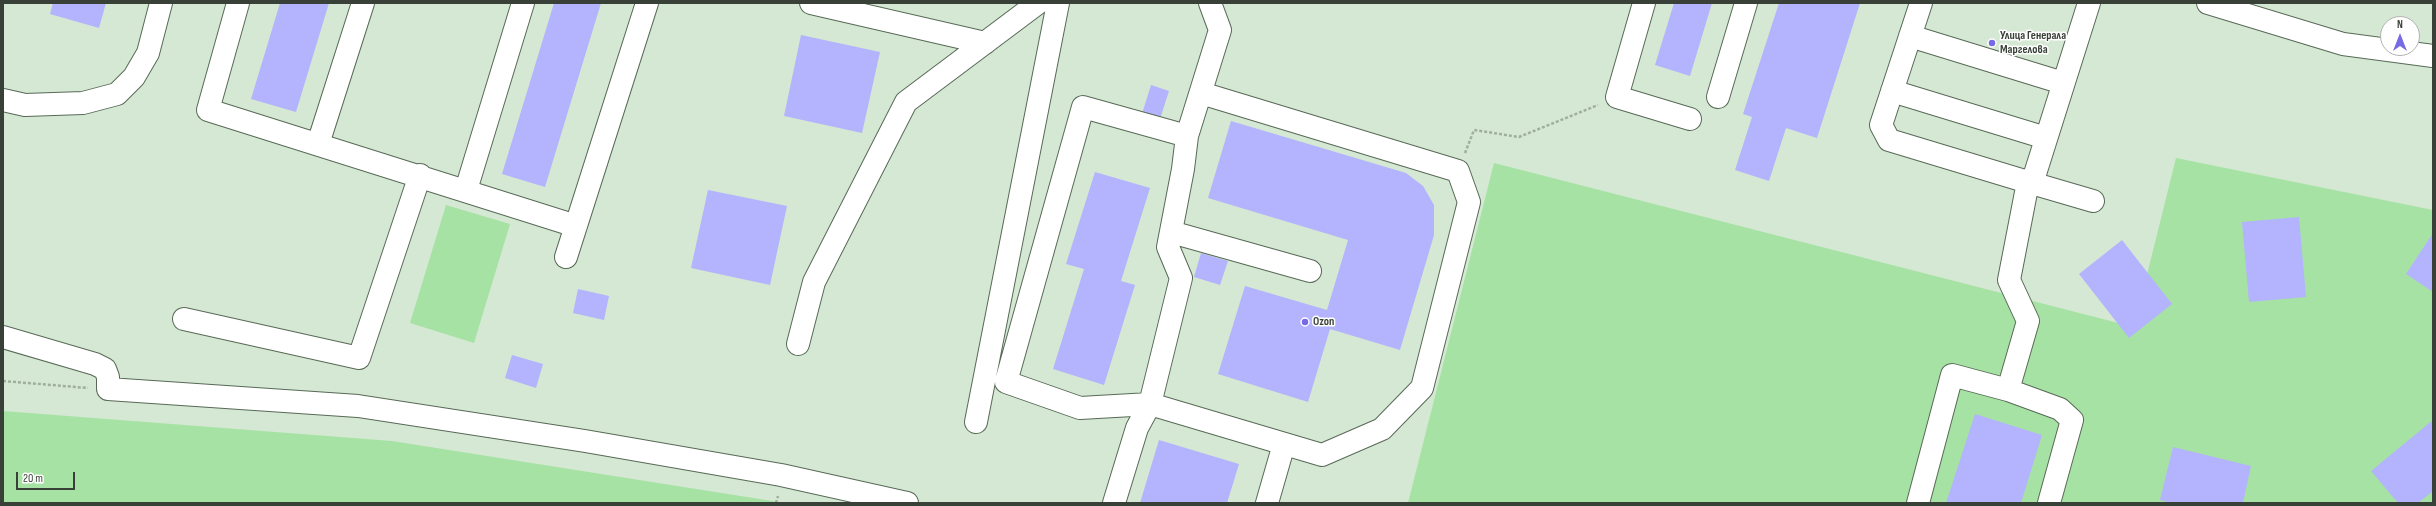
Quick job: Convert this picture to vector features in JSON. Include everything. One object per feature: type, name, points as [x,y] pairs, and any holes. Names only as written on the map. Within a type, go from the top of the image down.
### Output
[{"type":"street","points":[[3,100],[25,104],[82,102],[116,94],[134,77],[148,52],[161,3]]},
{"type":"street","points":[[238,3],[208,110],[420,175],[576,226]]},
{"type":"street","points":[[318,144],[363,3]]},
{"type":"street","points":[[466,190],[523,3]]},
{"type":"street","points":[[566,257],[647,3]]},
{"type":"street","points":[[811,3],[985,43]]},
{"type":"street","points":[[798,344],[814,282],[906,102],[1038,3]]},
{"type":"street","points":[[976,422],[1058,3]]},
{"type":"street","points":[[1114,503],[1137,428],[1150,404],[1181,278],[1168,247],[1187,136],[1220,30],[1210,3]]},
{"type":"street","points":[[1644,3],[1617,97],[1690,119]]},
{"type":"street","points":[[1718,97],[1746,3]]},
{"type":"street","points":[[1921,3],[1881,125],[1888,140],[2093,201]]},
{"type":"street","points":[[2008,390],[2028,321],[2009,280],[2028,182],[2035,174],[2089,3]]},
{"type":"street","points":[[2208,3],[2343,44],[2433,56]]},
{"type":"street","points":[[1910,36],[2063,83]]},
{"type":"street","points":[[1892,91],[2046,138]]},
{"type":"street","points":[[1187,136],[1083,107],[1006,382],[1080,408],[1150,404],[1322,455],[1382,429],[1422,388],[1469,202],[1458,171],[1201,93]]},
{"type":"street","points":[[184,319],[359,358],[420,175]]},
{"type":"street","points":[[1171,232],[1310,271]]},
{"type":"street","points":[[3,337],[100,367],[104,369],[108,377],[108,389],[358,406],[773,474],[907,503]]},
{"type":"street","points":[[1918,503],[1952,375],[2008,390],[2060,409],[2072,420],[2049,503]]},
{"type":"street","points":[[1266,503],[1284,444]]},
{"type":"path","points":[[1458,171],[1474,130],[1519,137],[1617,97]]},
{"type":"path","points":[[3,381],[108,389]]},
{"type":"green space","points":[[2176,158],[2433,210],[2433,503],[1408,503],[1494,163],[2134,327]]},
{"type":"green space","points":[[446,205],[510,224],[474,343],[410,323]]},
{"type":"green space","points":[[3,411],[392,441],[785,503],[3,503]]},
{"type":"building","points":[[53,3],[106,3],[99,28],[50,14]]},
{"type":"building","points":[[280,3],[329,3],[296,112],[251,99]]},
{"type":"building","points":[[554,3],[601,3],[545,187],[502,174]]},
{"type":"building","points":[[1674,3],[1712,3],[1690,76],[1655,65]]},
{"type":"building","points":[[1779,3],[1860,3],[1817,138],[1786,128],[1769,181],[1735,170],[1752,117],[1743,114]]},
{"type":"building","points":[[801,35],[880,52],[862,133],[784,116]]},
{"type":"building","points":[[1151,85],[1169,91],[1159,122],[1141,117]]},
{"type":"building","points":[[1231,121],[1406,173],[1423,186],[1434,205],[1434,235],[1400,350],[1330,329],[1308,402],[1218,374],[1245,286],[1327,310],[1348,240],[1208,198]]},
{"type":"building","points":[[1095,172],[1150,188],[1121,281],[1135,285],[1104,385],[1053,369],[1084,269],[1066,264]]},
{"type":"building","points":[[708,190],[787,206],[770,285],[691,268]]},
{"type":"building","points":[[2299,217],[2306,297],[2249,302],[2242,222]]},
{"type":"building","points":[[2433,233],[2433,292],[2406,274]]},
{"type":"building","points":[[2122,240],[2172,304],[2129,338],[2079,274]]},
{"type":"building","points":[[1201,253],[1228,261],[1220,285],[1194,277]]},
{"type":"building","points":[[578,289],[609,296],[604,320],[573,313]]},
{"type":"building","points":[[512,355],[543,364],[536,388],[505,378]]},
{"type":"building","points":[[1975,414],[2042,435],[2021,503],[1946,503]]},
{"type":"building","points":[[2433,420],[2433,491],[2418,503],[2398,503],[2371,471]]},
{"type":"building","points":[[1159,440],[1239,464],[1227,503],[1140,503]]},
{"type":"building","points":[[2173,447],[2251,466],[2243,503],[2172,503],[2160,500]]},
{"type":"place","name":"Улица Генерала Маргелова","points":[[1992,43]]},
{"type":"place","name":"Ozon","points":[[1305,322]]}]
